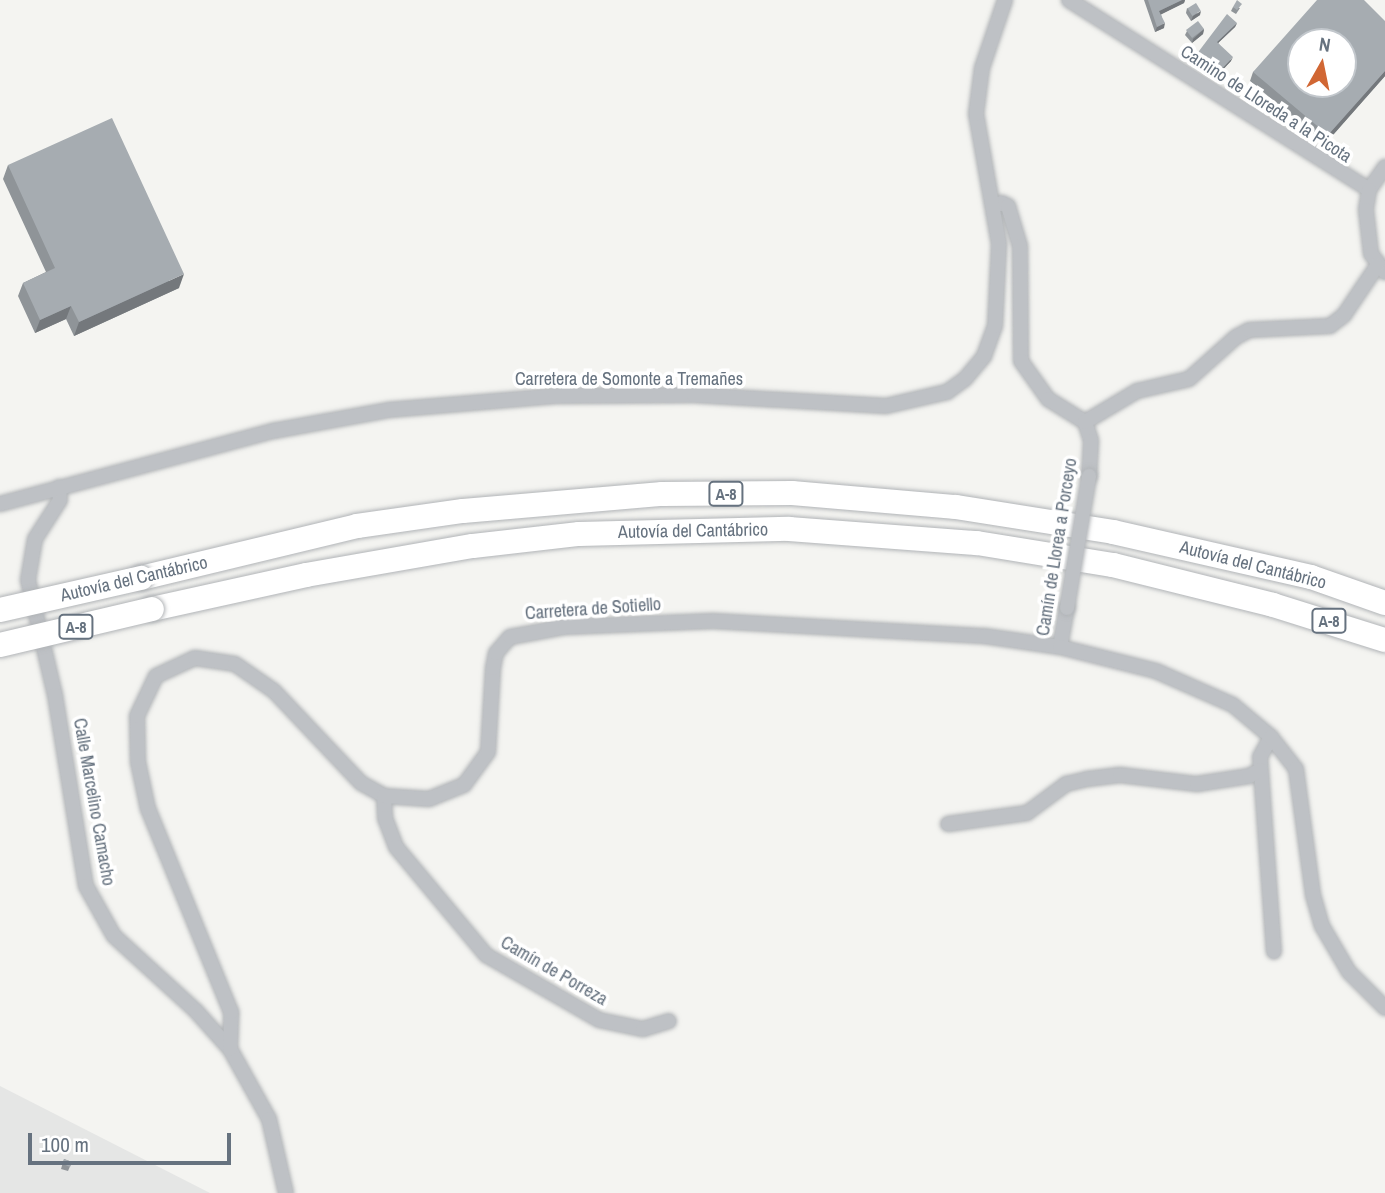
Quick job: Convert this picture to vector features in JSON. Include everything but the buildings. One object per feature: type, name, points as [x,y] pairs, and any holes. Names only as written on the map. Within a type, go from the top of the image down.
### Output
[{"type":"highway","name":"Autovía del Cantábrico","points":[[0,610],[357,526],[463,511],[662,494],[792,493],[956,507],[1113,532],[1311,577],[1385,603]]},
{"type":"highway","name":"Autovía del Cantábrico","points":[[0,645],[306,575],[473,546],[579,534],[789,529],[977,543],[1113,565],[1273,605],[1385,640]]},
{"type":"highway","points":[[1311,577],[1385,591]]},
{"type":"street","name":"Carretera de Somonte a Tremañes","points":[[0,504],[273,431],[448,403],[680,395],[886,406],[921,401],[965,379],[984,356],[995,326],[999,257],[993,206],[977,132],[978,92],[1004,0]]},
{"type":"street","name":"Camino de Lloreda a la Picota","points":[[1069,0],[1369,190]]},
{"type":"street","points":[[993,206],[1002,202],[1008,206],[1020,246],[1021,361],[1048,399],[1085,422],[1137,391],[1189,379],[1249,330],[1330,326],[1344,316],[1381,269],[1366,210],[1369,190],[1385,167]]},
{"type":"street","name":"Camín de Llorea a Porceyo","points":[[1085,422],[1091,441],[1089,477],[1060,647],[1132,664],[1222,700],[1271,737],[1288,755],[1300,786],[1313,895],[1322,926],[1349,971],[1385,1008]]},
{"type":"street","name":"Calle Marcelino Camacho","points":[[59,487],[60,500],[35,539],[28,580],[55,695],[86,886],[114,936],[196,1011],[230,1049],[269,1119],[286,1193]]},
{"type":"street","name":"Carretera de Sotiello","points":[[384,796],[447,796],[479,769],[492,739],[496,653],[509,637],[525,632],[713,621],[802,623],[1060,647]]},
{"type":"street","points":[[230,1049],[232,1012],[148,809],[135,736],[145,692],[156,676],[195,658],[235,664],[274,691],[360,783],[384,796]]},
{"type":"street","points":[[1271,737],[1264,744],[1261,770],[1274,951]]},
{"type":"street","points":[[948,824],[1027,813],[1066,783],[1087,779],[1120,775],[1197,783],[1249,776],[1261,770]]},
{"type":"street","name":"Camín de Porreza","points":[[384,796],[385,818],[396,847],[486,954],[600,1020],[643,1029],[669,1021]]},
{"type":"shaded area","points":[[0,1086],[210,1193],[0,1193]]}]
